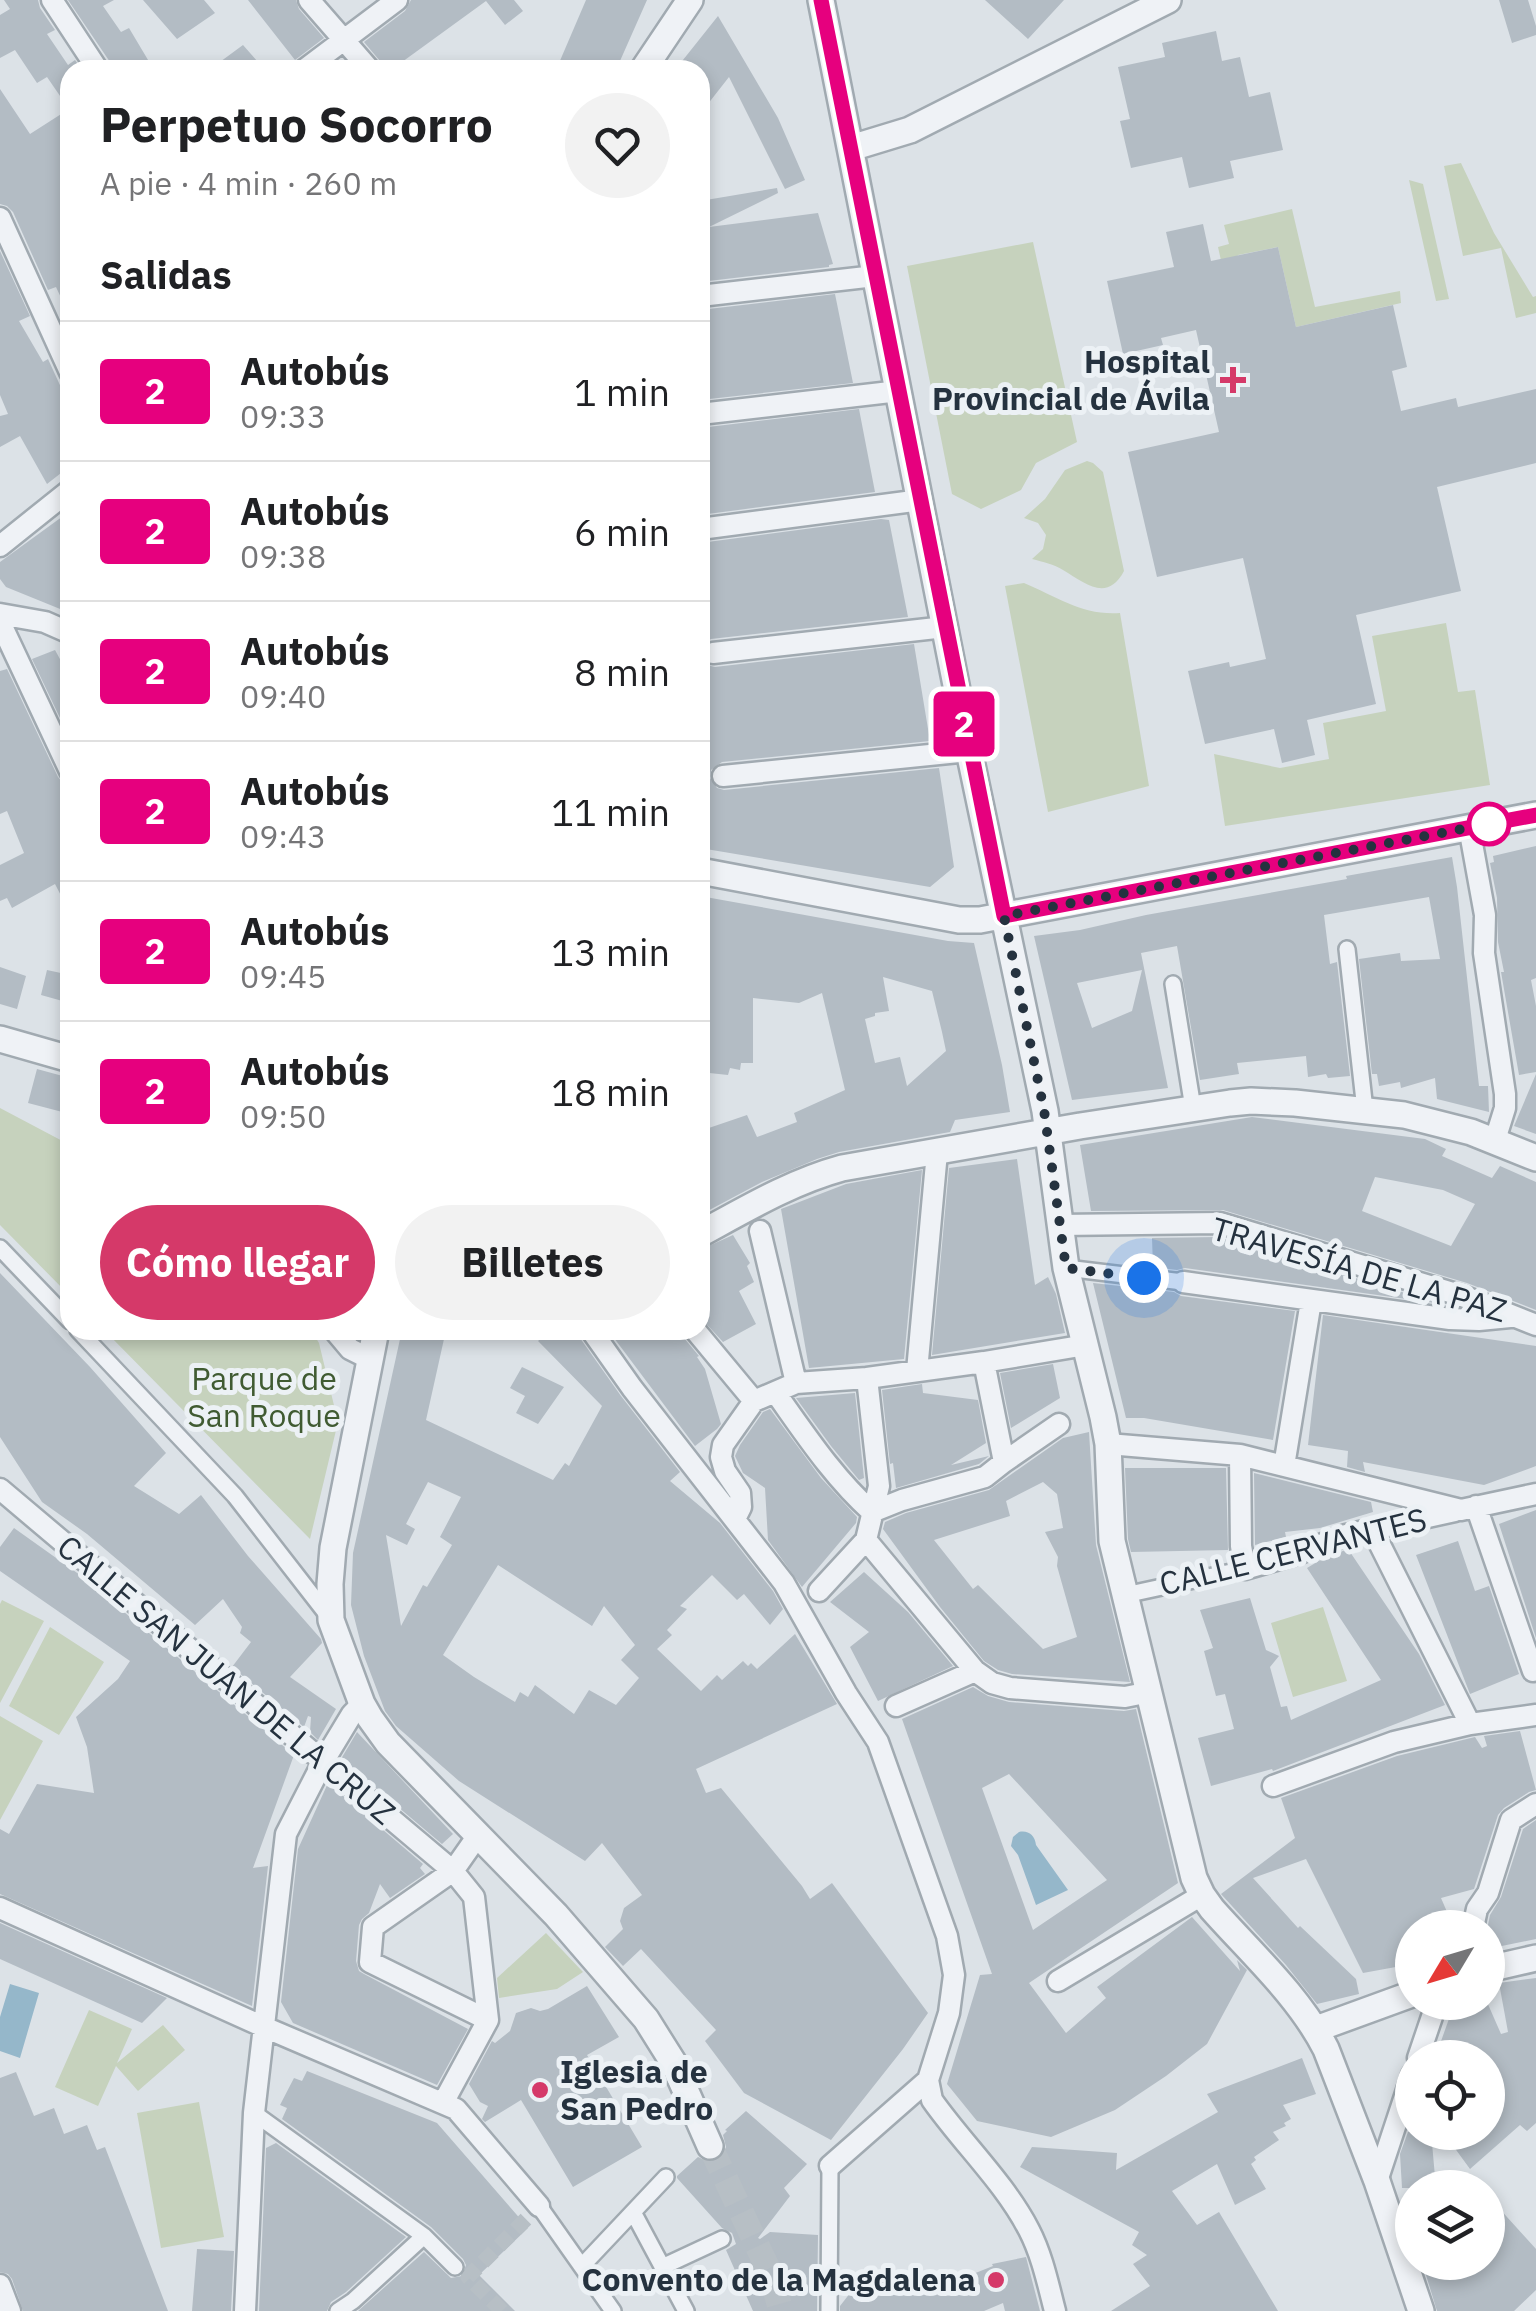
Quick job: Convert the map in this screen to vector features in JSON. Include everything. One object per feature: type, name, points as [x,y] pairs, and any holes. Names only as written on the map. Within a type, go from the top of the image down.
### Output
[{"type":"street","points":[[52,0],[91,60]]},
{"type":"street","points":[[309,0],[361,60]]},
{"type":"street","points":[[317,60],[397,0]]},
{"type":"street","points":[[807,0],[824,11],[1048,1132],[1066,1268],[1108,1444],[1112,1541],[1194,1878],[1202,1895],[1316,2028],[1376,2180],[1421,2311]]},
{"type":"street","points":[[850,148],[910,130],[1168,0]]},
{"type":"street","points":[[649,60],[686,2]]},
{"type":"street","points":[[0,218],[60,350]]},
{"type":"street","points":[[710,295],[875,276]]},
{"type":"street","points":[[710,413],[899,391]]},
{"type":"street","points":[[0,546],[60,498]]},
{"type":"street","points":[[710,528],[921,500]]},
{"type":"street","points":[[0,614],[60,628]]},
{"type":"street","points":[[0,622],[60,750]]},
{"type":"street","points":[[713,653],[945,627]]},
{"type":"street","points":[[723,776],[969,750]]},
{"type":"street","points":[[710,873],[959,920],[980,920],[1536,815]]},
{"type":"street","points":[[1469,828],[1485,915],[1484,953],[1505,1094],[1495,1140]]},
{"type":"street","points":[[1347,948],[1365,1110]]},
{"type":"street","points":[[1173,984],[1194,1108]]},
{"type":"street","points":[[0,1039],[60,1056]]},
{"type":"street","points":[[710,1229],[814,1176],[842,1168],[1230,1102],[1274,1102],[1404,1114],[1495,1140],[1536,1158]]},
{"type":"street","points":[[917,1371],[938,1152]]},
{"type":"street","name":"TRAVESÍA DE LA PAZ","points":[[1060,1224],[1220,1223],[1464,1296],[1526,1321]]},
{"type":"street","points":[[760,1230],[796,1383]]},
{"type":"street","points":[[0,1248],[60,1311]]},
{"type":"street","points":[[1066,1268],[1450,1319],[1526,1321]]},
{"type":"street","points":[[1284,1466],[1311,1301]]},
{"type":"street","points":[[87,1340],[235,1496],[331,1620],[362,1704],[388,1743],[556,1915],[646,2019],[673,2062],[710,2146]]},
{"type":"street","points":[[342,1340],[350,1349],[370,1359]]},
{"type":"street","points":[[331,1620],[332,1548],[374,1340]]},
{"type":"street","points":[[598,1340],[784,1583],[878,1742],[947,1936],[954,1975],[948,2014],[928,2080],[932,2100],[1010,2199],[1029,2231],[1042,2260],[1055,2311]]},
{"type":"street","points":[[703,1340],[754,1401]]},
{"type":"street","points":[[735,1518],[741,1507],[740,1493],[724,1472],[720,1458],[723,1445],[754,1401],[796,1383],[867,1378],[1086,1346]]},
{"type":"street","points":[[984,1362],[1004,1462]]},
{"type":"street","points":[[818,1591],[866,1540],[879,1486],[867,1378]]},
{"type":"street","points":[[775,1392],[826,1463],[872,1512]]},
{"type":"street","points":[[872,1512],[984,1476],[1058,1424]]},
{"type":"street","points":[[1108,1444],[1240,1454],[1468,1508],[1533,1670]]},
{"type":"street","points":[[1240,1454],[1245,1569]]},
{"type":"street","name":"CALLE SAN JUAN DE LA CRUZ","points":[[0,1489],[453,1871]]},
{"type":"street","name":"CALLE CERVANTES","points":[[1125,1595],[1245,1569],[1346,1535],[1536,1494]]},
{"type":"street","points":[[1372,1529],[1470,1724]]},
{"type":"street","points":[[866,1540],[975,1671],[992,1683],[1010,1688],[1125,1697],[1150,1692]]},
{"type":"street","points":[[896,1706],[975,1671]]},
{"type":"street","points":[[245,2311],[254,2113],[286,1834],[323,1762],[362,1704]]},
{"type":"street","points":[[1273,1786],[1394,1742],[1470,1724],[1536,1716]]},
{"type":"street","points":[[1476,1910],[1488,1893],[1511,1820],[1536,1804]]},
{"type":"street","points":[[472,1827],[453,1871],[373,1926],[370,1962],[488,2020]]},
{"type":"street","points":[[443,2103],[488,2020],[474,1897],[453,1871]]},
{"type":"street","points":[[1058,1981],[1202,1895]]},
{"type":"street","points":[[0,1908],[264,2028],[456,2109],[539,2206],[613,2311]]},
{"type":"street","points":[[1505,1965],[1536,1958]]},
{"type":"street","points":[[1316,2028],[1395,2000]]},
{"type":"street","points":[[829,2311],[830,2166],[928,2080]]},
{"type":"street","points":[[254,2113],[424,2236],[456,2267]]},
{"type":"street","points":[[1376,2180],[1395,2124]]},
{"type":"street","points":[[582,2266],[666,2177]]},
{"type":"street","points":[[632,2212],[686,2311]]},
{"type":"street","points":[[338,2311],[424,2236]]},
{"type":"street","points":[[662,2267],[722,2238]]},
{"type":"street","points":[[0,2284],[10,2311]]},
{"type":"green space","points":[[1461,163],[1494,233],[1533,297],[1536,296],[1536,313],[1516,318],[1501,248],[1463,256],[1444,166]]},
{"type":"green space","points":[[1409,180],[1423,184],[1449,299],[1436,301]]},
{"type":"green space","points":[[1292,209],[1315,307],[1400,291],[1401,303],[1296,327],[1278,247],[1238,255],[1226,283],[1218,247],[1229,244],[1224,225]]},
{"type":"green space","points":[[1033,242],[1077,442],[1036,463],[1021,490],[981,509],[952,494],[907,266]]},
{"type":"green space","points":[[1087,461],[1103,472],[1124,571],[1117,581],[1103,588],[1032,559],[1043,549],[1046,535],[1038,523],[1024,518],[1045,499],[1065,470]]},
{"type":"green space","points":[[1024,583],[1083,609],[1120,613],[1149,786],[1048,812],[1005,586]]},
{"type":"green space","points":[[1446,623],[1458,692],[1475,690],[1490,785],[1225,826],[1214,754],[1280,768],[1329,759],[1323,723],[1386,711],[1372,636]]},
{"type":"green space","points":[[0,1108],[60,1140],[60,1286],[0,1225]]},
{"type":"green space","name":"Parque de San Roque","points":[[114,1340],[317,1340],[338,1422],[310,1539]]},
{"type":"green space","points":[[2,1600],[44,1621],[0,1703],[0,1604]]},
{"type":"green space","points":[[1323,1607],[1347,1681],[1293,1697],[1271,1623]]},
{"type":"green space","points":[[50,1627],[104,1662],[59,1735],[9,1706]]},
{"type":"green space","points":[[0,1716],[43,1741],[0,1820]]},
{"type":"green space","points":[[546,1933],[583,1972],[557,1989],[499,1998],[497,1978]]},
{"type":"green space","points":[[89,2010],[132,2029],[117,2063],[163,2025],[185,2050],[138,2091],[116,2066],[98,2106],[55,2087]]},
{"type":"green space","points":[[199,2102],[224,2237],[161,2248],[137,2113]]},
{"type":"water","points":[[1019,1832],[1033,1836],[1068,1890],[1036,1905],[1011,1846]]},
{"type":"water","points":[[10,1984],[39,1993],[20,2058],[0,2051],[0,2017]]},
{"type":"building","points":[[4,0],[38,0],[55,30],[47,34],[65,60],[60,60],[60,96],[47,77],[37,83],[15,50],[0,58],[0,15],[10,9]]},
{"type":"building","points":[[68,0],[114,0],[103,6],[121,32],[129,28],[148,60],[109,60]]},
{"type":"building","points":[[143,0],[204,0],[215,13],[177,39]]},
{"type":"building","points":[[248,0],[296,0],[324,38],[295,60]]},
{"type":"building","points":[[411,0],[514,0],[523,11],[505,25],[486,1],[405,60],[379,60],[364,42],[405,11]]},
{"type":"building","points":[[586,0],[647,0],[620,60],[560,60]]},
{"type":"building","points":[[985,0],[1064,0],[1028,39]]},
{"type":"building","points":[[1499,0],[1528,0],[1536,35],[1512,43]]},
{"type":"building","points":[[718,16],[778,118],[805,180],[785,189],[729,77],[710,101],[710,60],[683,60]]},
{"type":"building","points":[[1216,31],[1222,61],[1240,57],[1249,97],[1270,92],[1283,150],[1230,161],[1234,178],[1189,188],[1182,157],[1131,168],[1120,121],[1130,119],[1118,67],[1165,57],[1162,43]]},
{"type":"building","points":[[243,45],[256,60],[223,60]]},
{"type":"building","points":[[0,89],[30,134],[60,115],[60,296],[56,287],[48,290],[13,212],[0,204]]},
{"type":"building","points":[[777,188],[778,193],[710,227],[710,199]]},
{"type":"building","points":[[818,213],[833,264],[710,281],[710,227]]},
{"type":"building","points":[[1203,224],[1211,261],[1278,247],[1296,327],[1393,305],[1407,367],[1392,371],[1401,411],[1456,398],[1458,407],[1536,389],[1536,463],[1437,487],[1461,591],[1356,615],[1376,704],[1307,720],[1315,755],[1282,763],[1274,729],[1205,744],[1188,671],[1266,659],[1243,558],[1157,577],[1128,452],[1219,432],[1196,330],[1161,338],[1163,345],[1123,354],[1107,281],[1174,267],[1166,232]]},
{"type":"building","points":[[0,251],[30,316],[19,321],[43,362],[48,359],[60,385],[60,474],[47,484],[20,436],[0,447],[0,416],[8,414],[0,395]]},
{"type":"building","points":[[835,294],[853,383],[710,399],[710,309]]},
{"type":"building","points":[[859,409],[875,492],[710,514],[710,427]]},
{"type":"building","points":[[60,518],[60,609],[6,587],[0,579],[0,562]]},
{"type":"building","points":[[889,520],[908,617],[710,640],[710,542]]},
{"type":"building","points":[[914,644],[930,741],[722,762],[711,770],[710,778],[710,666]]},
{"type":"building","points":[[55,650],[60,659],[60,718],[32,659]]},
{"type":"building","points":[[7,669],[60,779],[60,894],[55,884],[12,908],[7,898],[0,901],[0,865],[24,853],[7,811],[0,814],[0,671]]},
{"type":"building","points":[[939,768],[954,867],[930,887],[710,850],[710,778],[717,788],[724,790]]},
{"type":"building","points":[[1536,846],[1536,978],[1531,980],[1536,1006],[1536,1072],[1519,1075],[1501,972],[1497,898],[1490,863],[1494,862],[1493,856]]},
{"type":"building","points":[[1452,857],[1479,1086],[1488,1086],[1489,1112],[1437,1099],[1435,1078],[1401,1088],[1400,1082],[1379,1086],[1377,1074],[1372,1074],[1359,959],[1400,953],[1401,961],[1440,959],[1429,897],[1324,915],[1330,964],[1337,962],[1350,1076],[1308,1077],[1306,1056],[1237,1063],[1239,1074],[1200,1080],[1177,946],[1141,953],[1168,1088],[1072,1100],[1034,936],[1347,879],[1346,876]],"holes":[[[1142,970],[1132,1011],[1092,1028],[1077,983]]]},
{"type":"building","points":[[710,898],[974,943],[1010,1112],[955,1120],[950,1132],[817,1159],[710,1210],[710,1128],[747,1115],[757,1137],[797,1122],[794,1113],[845,1090],[822,993],[799,1003],[753,998],[753,1063],[741,1063],[740,1070],[730,1068],[728,1075],[710,1073]],"holes":[[[883,977],[932,991],[946,1051],[907,1086],[900,1057],[875,1063],[865,1019],[889,1011]]]},
{"type":"building","points":[[0,967],[26,976],[17,1009],[0,1004]]},
{"type":"building","points":[[47,970],[60,973],[60,1000],[41,995]]},
{"type":"building","points":[[37,1069],[60,1075],[60,1111],[28,1103]]},
{"type":"building","points":[[1536,1074],[1536,1134],[1514,1126]]},
{"type":"building","points":[[1252,1117],[1425,1139],[1446,1149],[1442,1156],[1492,1178],[1500,1166],[1536,1182],[1536,1310],[1467,1283],[1223,1210],[1091,1211],[1080,1145]],"holes":[[[1375,1177],[1443,1190],[1475,1204],[1451,1246],[1362,1211]]]},
{"type":"building","points":[[1017,1159],[1035,1285],[1048,1277],[1065,1333],[932,1355],[949,1168]]},
{"type":"building","points":[[922,1170],[904,1359],[809,1368],[781,1209],[846,1184]]},
{"type":"building","points":[[733,1235],[750,1263],[747,1266],[754,1282],[739,1291],[756,1324],[723,1342],[710,1328],[710,1245]]},
{"type":"building","points":[[1218,1237],[1442,1304],[1185,1268],[1153,1267],[1152,1238]]},
{"type":"building","points":[[0,1273],[166,1453],[134,1486],[179,1514],[201,1495],[321,1639],[322,1643],[290,1677],[336,1709],[318,1740],[310,1732],[311,1717],[308,1716],[304,1727],[232,1667],[251,1642],[240,1633],[242,1627],[223,1599],[195,1625],[87,1534],[42,1502],[0,1437]]},
{"type":"building","points":[[1093,1283],[1295,1311],[1273,1440],[1126,1418]]},
{"type":"building","points":[[1323,1315],[1536,1346],[1536,1466],[1484,1485],[1363,1462],[1365,1472],[1347,1467],[1348,1451],[1308,1445]]},
{"type":"building","points":[[400,1340],[444,1340],[426,1420],[553,1480],[565,1463],[569,1466],[602,1406],[538,1341],[581,1340],[680,1472],[670,1481],[720,1523],[783,1609],[770,1625],[744,1594],[737,1600],[712,1575],[680,1606],[687,1609],[667,1630],[672,1635],[657,1649],[701,1691],[717,1675],[722,1680],[743,1661],[757,1669],[795,1634],[837,1704],[696,1769],[706,1793],[721,1788],[810,1899],[832,1883],[928,2013],[831,2140],[744,2093],[705,2041],[716,2030],[641,1949],[623,1966],[605,1947],[623,1929],[620,1921],[624,1908],[642,1895],[602,1843],[585,1861],[459,1781],[396,1726],[385,1711],[364,1656],[351,1605],[353,1553]],"holes":[[[428,1482],[461,1497],[440,1537],[452,1545],[427,1587],[423,1585],[401,1626],[386,1535],[407,1545],[415,1529],[406,1524]],[[498,1565],[592,1626],[604,1606],[635,1645],[621,1660],[639,1678],[616,1705],[589,1690],[574,1714],[535,1685],[528,1697],[520,1692],[515,1702],[443,1655]]]},
{"type":"building","points":[[616,1340],[686,1340],[699,1356],[721,1424],[695,1446]]},
{"type":"building","points":[[1053,1364],[1060,1398],[1011,1428],[1000,1373]]},
{"type":"building","points":[[522,1367],[564,1387],[538,1424],[516,1413],[525,1396],[510,1388]]},
{"type":"building","points":[[922,1384],[923,1393],[978,1400],[986,1443],[951,1465],[989,1456],[979,1464],[896,1488],[882,1390]]},
{"type":"building","points":[[855,1393],[864,1478],[859,1480],[796,1398]]},
{"type":"building","points":[[770,1409],[821,1478],[857,1517],[802,1587],[768,1540],[765,1488],[743,1473],[735,1456],[763,1412]]},
{"type":"building","points":[[1089,1432],[1096,1545],[1130,1682],[998,1670],[984,1661],[883,1529],[885,1522],[906,1513],[989,1490],[1063,1438]],"holes":[[[1043,1482],[1057,1494],[1063,1528],[1045,1532],[1058,1557],[1057,1566],[1077,1637],[1043,1649],[978,1585],[973,1589],[934,1540],[1010,1516],[1006,1501]]]},
{"type":"building","points":[[1125,1468],[1226,1468],[1228,1550],[1131,1552]]},
{"type":"building","points":[[1254,1473],[1371,1502],[1373,1512],[1320,1528],[1285,1532],[1286,1537],[1255,1545]]},
{"type":"building","points":[[1536,1510],[1536,1638],[1499,1524]]},
{"type":"building","points":[[14,1528],[80,1575],[294,1755],[253,1868],[268,1866],[252,2006],[0,1894],[0,1829],[9,1834],[37,1784],[94,1793],[87,1747],[76,1717],[118,1679],[130,1661],[0,1571],[0,1547]]},
{"type":"building","points":[[1458,1541],[1475,1591],[1489,1586],[1519,1674],[1470,1694],[1416,1555]]},
{"type":"building","points":[[1348,1549],[1419,1654],[1445,1705],[1273,1771],[1211,1786],[1198,1738],[1234,1729],[1225,1694],[1216,1696],[1204,1651],[1213,1648],[1200,1610],[1250,1598],[1266,1650],[1279,1656],[1270,1667],[1281,1707],[1287,1706],[1291,1720],[1381,1680],[1307,1568]]},
{"type":"building","points":[[864,1572],[908,1612],[953,1666],[878,1701],[850,1647],[869,1632],[830,1602]]},
{"type":"building","points":[[973,1687],[1009,1702],[1136,1709],[1178,1883],[1029,1983],[1066,2033],[1106,1998],[1097,1987],[1192,1917],[1240,1971],[1237,1960],[1247,1970],[1207,2044],[1115,2110],[1051,2137],[977,2121],[947,2084],[980,1975],[992,1974],[902,1719]],"holes":[[[1009,1774],[1107,1880],[1033,1930],[982,1788]]]},
{"type":"building","points":[[1520,1731],[1536,1790],[1498,1815],[1474,1889],[1441,1898],[1446,1910],[1395,1910],[1395,1967],[1363,1973],[1306,1859],[1253,1878],[1298,1928],[1356,1979],[1359,1994],[1317,2004],[1221,1894],[1295,1838],[1281,1798],[1397,1756],[1475,1737],[1482,1748],[1487,1746],[1484,1736]]},
{"type":"building","points":[[357,1732],[453,1834],[442,1844],[341,1759]]},
{"type":"building","points":[[328,1783],[423,1864],[420,1868],[425,1874],[390,1898],[380,1884],[369,1913],[359,1925],[356,1961],[359,1971],[468,2029],[437,2085],[293,2023],[281,2002],[298,1849]]},
{"type":"building","points":[[1536,1820],[1536,1939],[1505,1945],[1505,1910],[1493,1910],[1523,1829]]},
{"type":"building","points":[[0,1923],[167,1998],[142,2023],[0,1959]]},
{"type":"building","points":[[1536,1978],[1536,2123],[1527,2131],[1520,2125],[1505,2138],[1505,2040],[1441,2040],[1449,2020],[1495,2020],[1501,2034],[1508,2032],[1505,1982]]},
{"type":"building","name":"Iglesia de San Pedro","points":[[587,1986],[619,2037],[587,2055],[642,2147],[573,2187],[521,2100],[485,2122],[482,2119],[488,2106],[480,2102],[469,2084],[492,2041],[495,2043],[510,2031],[516,2013],[531,2008],[548,2009]]},
{"type":"building","points":[[1302,2058],[1316,2094],[1283,2105],[1291,2119],[1273,2132],[1279,2140],[1254,2157],[1256,2160],[1251,2164],[1266,2189],[1235,2205],[1217,2164],[1172,2191],[1197,2225],[1219,2212],[1278,2311],[1111,2311],[1150,2286],[1133,2264],[1147,2255],[1132,2245],[1139,2232],[1020,2167],[1032,2147],[1117,2153],[1116,2170],[1218,2112],[1207,2094]]},
{"type":"building","points":[[307,2071],[437,2123],[523,2222],[528,2228],[479,2275],[515,2311],[358,2311],[424,2252],[451,2278],[462,2276],[466,2265],[431,2227],[282,2119],[287,2108],[280,2105],[294,2078],[302,2081]]},
{"type":"building","points":[[16,2072],[34,2116],[54,2108],[64,2134],[87,2125],[97,2150],[105,2147],[168,2311],[23,2311],[12,2279],[0,2272],[0,2078]]},
{"type":"building","points":[[746,2111],[807,2164],[784,2188],[790,2196],[758,2238],[770,2232],[818,2235],[817,2311],[753,2311],[726,2250],[736,2244],[732,2233],[722,2228],[677,2178],[698,2157],[709,2162],[722,2156],[725,2130]]},
{"type":"building","points":[[276,2143],[406,2237],[331,2302],[327,2311],[259,2311],[266,2148]]},
{"type":"building","points":[[1401,2150],[1433,2150],[1434,2170],[1401,2170]]},
{"type":"building","points":[[1456,2150],[1492,2150],[1470,2169]]},
{"type":"building","points":[[1505,2215],[1536,2249],[1536,2290],[1514,2311],[1437,2311],[1428,2280],[1505,2280]]},
{"type":"building","points":[[197,2249],[234,2251],[231,2311],[192,2311]]},
{"type":"building","name":"Convento de la Magdalena","points":[[1026,2257],[1040,2311],[1005,2311],[1003,2303],[984,2311],[840,2311],[854,2288],[889,2268],[895,2285],[911,2275],[923,2294],[992,2264]]},
{"type":"tunnel","points":[[710,2146],[771,2275],[781,2311]]},
{"type":"tunnel","points":[[502,2311],[468,2277],[539,2206]]},
{"type":"bus line","name":"2","points":[[821,0],[1004,916],[1536,815]]},
{"type":"place","name":"Hospital Provincial de Ávila","points":[[1233,380]]},
{"type":"place","name":"Iglesia de San Pedro","points":[[540,2090]]},
{"type":"place","name":"Convento de la Magdalena","points":[[996,2280]]},
{"type":"route","points":[[1144,1278],[1066,1268],[1044,1110],[1004,916],[1489,824]]}]
